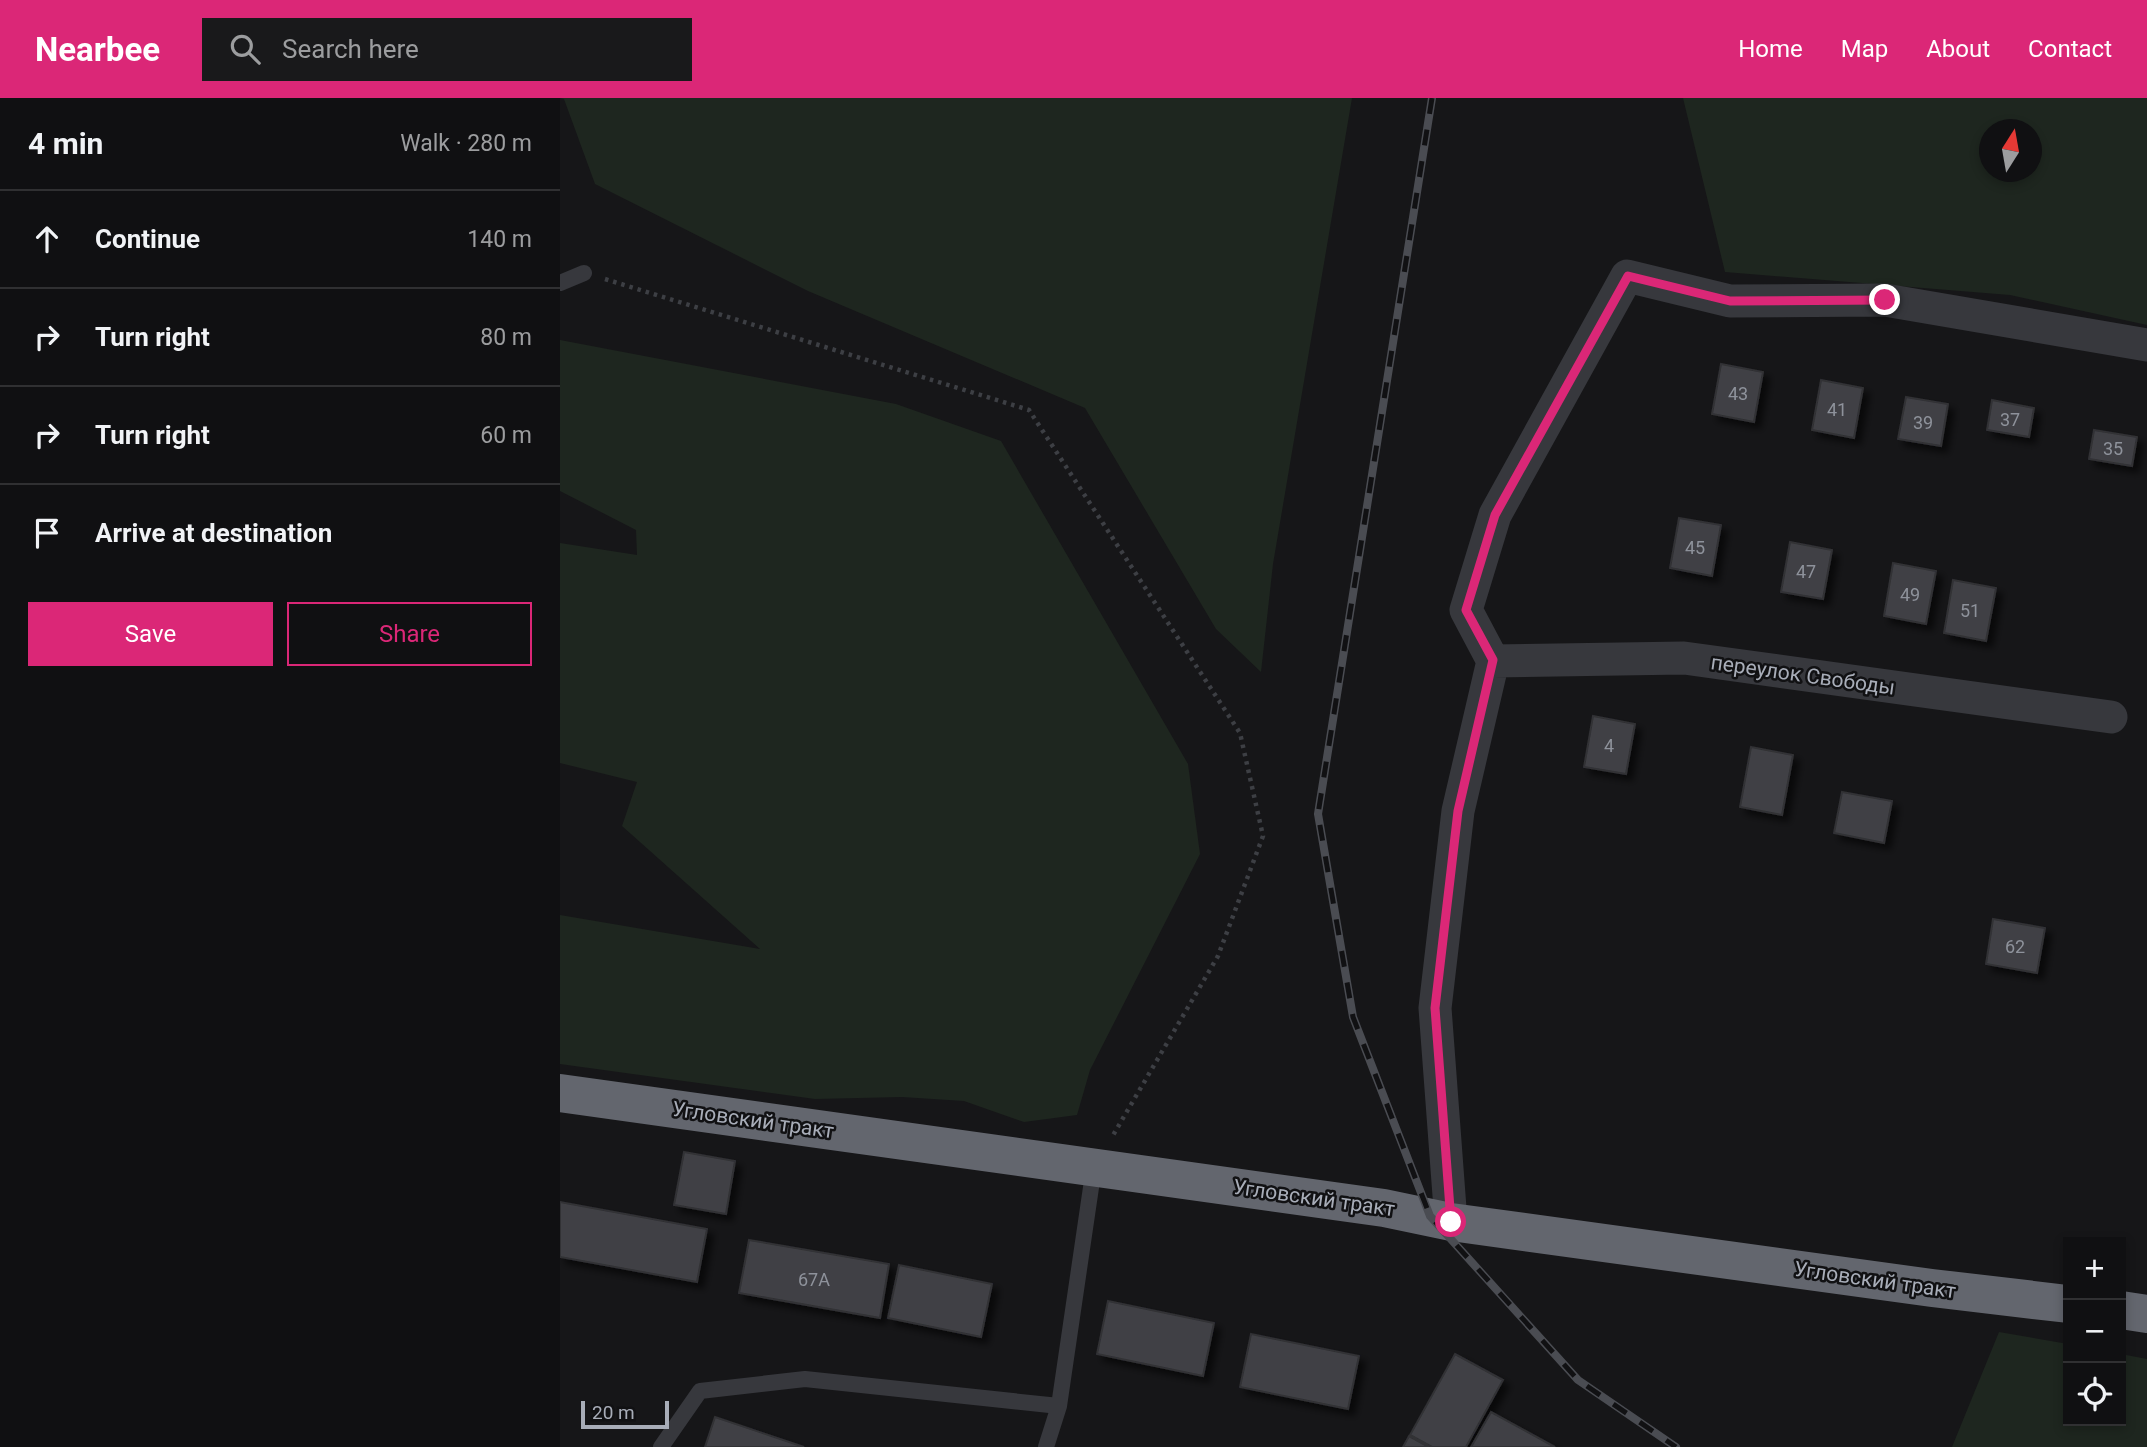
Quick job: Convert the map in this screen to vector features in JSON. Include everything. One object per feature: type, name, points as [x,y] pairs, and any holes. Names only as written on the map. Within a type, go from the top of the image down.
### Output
[{"type":"highway","name":"Угловский тракт","points":[[560,1093],[1384,1208],[1451,1222],[2063,1303]]},
{"type":"highway","points":[[2126,1311],[2147,1314]]},
{"type":"street","points":[[1451,1222],[1435,1008],[1458,811],[1493,660],[1466,610],[1495,515],[1628,276],[1730,301],[1885,300],[2147,345]]},
{"type":"street","name":"переулок Свободы","points":[[1493,660],[1684,658],[2111,717]]},
{"type":"lane","points":[[560,283],[584,273]]},
{"type":"lane","points":[[1046,1447],[1059,1406],[1094,1167]]},
{"type":"lane","points":[[661,1447],[700,1391],[805,1379],[1059,1406]]},
{"type":"path","points":[[584,273],[1029,410],[1240,733],[1263,836],[1218,956],[1094,1167]]},
{"type":"shaded area","points":[[560,98],[1352,98],[1273,564],[1261,672],[1216,629],[1085,408],[808,291],[595,184],[564,99]]},
{"type":"shaded area","points":[[1683,98],[2147,98],[2147,325],[2010,295],[1725,272]]},
{"type":"shaded area","points":[[560,340],[896,404],[1001,441],[1188,764],[1200,854],[1090,1070],[1077,1115],[1024,1122],[964,1101],[902,1097],[815,1099],[560,1064],[560,915],[760,949],[622,826],[637,782],[560,763],[560,543],[637,555],[636,530],[560,491]]},
{"type":"shaded area","points":[[1999,1332],[2063,1343],[2063,1426],[2126,1426],[2126,1355],[2147,1359],[2147,1447],[1952,1447]]},
{"type":"building","points":[[1721,364],[1763,372],[1754,422],[1712,414]]},
{"type":"building","points":[[1821,380],[1863,388],[1854,438],[1812,430]]},
{"type":"building","points":[[1906,397],[1948,404],[1941,446],[1898,439]]},
{"type":"building","points":[[1992,400],[2034,408],[2029,437],[1987,430]]},
{"type":"building","points":[[2094,430],[2137,437],[2132,466],[2089,459]]},
{"type":"building","points":[[1679,518],[1721,525],[1712,576],[1670,568]]},
{"type":"building","points":[[1790,542],[1832,550],[1823,599],[1781,592]]},
{"type":"building","points":[[1893,563],[1936,571],[1926,624],[1884,616]]},
{"type":"building","points":[[1953,580],[1996,588],[1986,641],[1944,633]]},
{"type":"building","points":[[1593,716],[1635,724],[1626,774],[1584,767]]},
{"type":"building","points":[[1751,747],[1793,755],[1782,815],[1740,807]]},
{"type":"building","points":[[1842,792],[1892,801],[1884,843],[1834,833]]},
{"type":"building","points":[[1993,919],[2045,928],[2037,973],[1986,964]]},
{"type":"building","points":[[684,1152],[735,1161],[726,1214],[674,1205]]},
{"type":"building","points":[[560,1202],[707,1229],[697,1282],[560,1257]]},
{"type":"building","points":[[749,1240],[889,1264],[880,1318],[739,1293]]},
{"type":"building","points":[[899,1265],[992,1284],[981,1337],[888,1318]]},
{"type":"building","points":[[1108,1301],[1214,1323],[1203,1376],[1097,1354]]},
{"type":"building","points":[[1251,1334],[1359,1356],[1348,1409],[1240,1387]]},
{"type":"building","points":[[1455,1354],[1503,1380],[1466,1447],[1432,1447],[1410,1435]]},
{"type":"building","points":[[1491,1412],[1555,1447],[1471,1447]]},
{"type":"building","points":[[715,1417],[804,1447],[705,1447]]},
{"type":"building","points":[[1409,1436],[1429,1447],[1403,1447]]},
{"type":"railway","points":[[1432,98],[1318,814],[1353,1017],[1430,1216],[1578,1380],[1676,1447]]},
{"type":"route","points":[[1451,1222],[1435,1008],[1458,811],[1493,660],[1466,610],[1495,515],[1628,276],[1730,301],[1885,300]]}]
